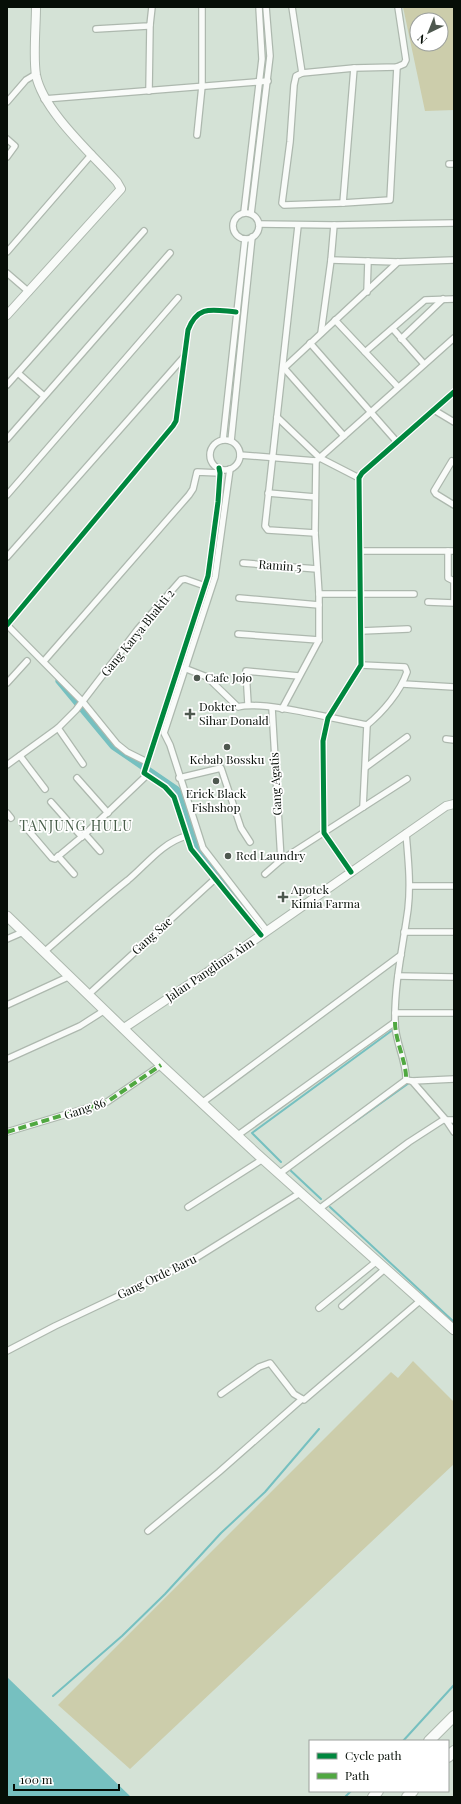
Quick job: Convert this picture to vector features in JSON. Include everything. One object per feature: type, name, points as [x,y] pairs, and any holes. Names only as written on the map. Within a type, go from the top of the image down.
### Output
[{"type":"highway","points":[[430,1740],[454,1716]]},
{"type":"main road","points":[[7,916],[124,1028],[158,1067],[203,1102],[279,1174],[454,1330]]},
{"type":"street","points":[[7,314],[29,292],[120,191],[121,186],[58,117],[44,99],[36,74],[36,7]]},
{"type":"street","points":[[149,91],[150,25],[152,7]]},
{"type":"street","points":[[197,135],[202,86],[202,7]]},
{"type":"street","points":[[244,212],[261,80],[262,52],[259,7]]},
{"type":"street","points":[[251,214],[270,56],[266,7]]},
{"type":"street","points":[[292,7],[302,73]]},
{"type":"street","points":[[397,67],[390,200],[284,205],[282,203],[296,76],[302,73],[354,68],[397,67],[404,64],[406,60],[398,7]]},
{"type":"street","points":[[96,29],[150,25]]},
{"type":"street","points":[[343,202],[354,68]]},
{"type":"street","points":[[7,102],[26,80],[36,74]]},
{"type":"street","points":[[44,99],[261,80],[268,81]]},
{"type":"street","points":[[7,139],[15,146],[7,157]]},
{"type":"street","points":[[7,252],[92,154]]},
{"type":"street","points":[[244,212],[255,216],[259,224],[256,234],[245,239],[235,234],[233,223],[239,214],[244,212]]},
{"type":"street","points":[[259,224],[298,226],[454,223]]},
{"type":"street","points":[[321,333],[331,260],[334,225]]},
{"type":"street","points":[[298,226],[284,368],[272,457],[265,526],[268,530],[315,533]]},
{"type":"street","points":[[7,385],[144,231]]},
{"type":"street","points":[[231,441],[252,237]]},
{"type":"street","points":[[223,440],[245,239]]},
{"type":"street","points":[[7,439],[170,253]]},
{"type":"street","points":[[331,260],[398,262],[454,260]]},
{"type":"street","points":[[367,292],[368,261]]},
{"type":"street","points":[[284,368],[398,262]]},
{"type":"street","points":[[7,273],[29,292]]},
{"type":"street","points":[[7,495],[178,298]]},
{"type":"street","points":[[401,339],[443,299]]},
{"type":"street","points":[[365,352],[426,300],[454,299]]},
{"type":"street","points":[[147,762],[127,752],[117,744],[44,661],[7,625],[174,426],[176,421],[188,330],[197,315],[207,309],[236,312]]},
{"type":"street","points":[[335,320],[398,388]]},
{"type":"street","points":[[393,329],[424,364]]},
{"type":"street","points":[[240,455],[318,459],[454,338]]},
{"type":"street","points":[[310,344],[397,442]]},
{"type":"street","points":[[7,557],[184,357]]},
{"type":"street","points":[[284,368],[344,436]]},
{"type":"street","points":[[18,373],[44,396]]},
{"type":"street","points":[[351,872],[324,833],[323,741],[328,718],[361,665],[359,594],[359,478],[362,473],[454,392]]},
{"type":"street","points":[[434,410],[454,422]]},
{"type":"street","points":[[277,417],[318,459],[359,478]]},
{"type":"street","points":[[23,824],[52,858],[55,858],[83,836],[108,813],[145,773],[147,762],[205,586],[211,560],[220,470],[214,463],[211,454],[216,444],[223,440],[231,441],[238,447],[240,455],[235,466],[230,469],[220,470],[197,472],[189,495],[44,661]]},
{"type":"street","points":[[282,709],[319,640],[319,594],[315,533],[315,497],[318,459]]},
{"type":"street","points":[[453,460],[434,491],[436,494],[454,505]]},
{"type":"street","points":[[230,469],[215,577],[164,733],[170,745],[179,778],[203,848],[264,933]]},
{"type":"street","points":[[268,493],[315,497]]},
{"type":"street","points":[[360,551],[451,551],[448,578],[454,581],[454,602],[428,602]]},
{"type":"street","name":"Ramin 5","points":[[243,563],[317,569]]},
{"type":"street","name":"Gang Karya Bhakti 2","points":[[82,703],[138,629],[181,580],[185,579],[205,586]]},
{"type":"street","points":[[319,594],[414,594]]},
{"type":"street","points":[[239,598],[319,605]]},
{"type":"street","points":[[361,631],[408,629]]},
{"type":"street","points":[[238,634],[319,640]]},
{"type":"street","points":[[7,682],[27,661]]},
{"type":"street","points":[[361,665],[405,667],[407,672],[403,684],[380,713],[367,725],[364,807]]},
{"type":"street","points":[[184,668],[207,677],[238,707],[248,704],[367,725]]},
{"type":"street","points":[[248,704],[246,671],[299,676]]},
{"type":"street","points":[[403,684],[454,687]]},
{"type":"street","points":[[7,765],[58,728],[82,703]]},
{"type":"street","name":"Gang Agatis","points":[[272,708],[281,860]]},
{"type":"street","points":[[58,728],[83,764]]},
{"type":"street","points":[[157,731],[164,733]]},
{"type":"street","points":[[366,767],[407,737]]},
{"type":"street","points":[[446,739],[454,740]]},
{"type":"street","points":[[20,756],[45,789]]},
{"type":"street","points":[[179,778],[221,768],[241,828],[250,842]]},
{"type":"street","points":[[145,773],[165,786],[174,797],[186,836],[194,853],[264,933]]},
{"type":"street","points":[[76,778],[108,813]]},
{"type":"street","points":[[265,874],[281,860],[407,779]]},
{"type":"street","points":[[50,802],[100,851]]},
{"type":"street","name":"Jalan Panglima Aim","points":[[124,1028],[264,933],[406,833],[446,806],[454,804]]},
{"type":"street","points":[[406,833],[410,886],[398,976],[395,1022],[400,1052],[409,1080],[446,1120],[454,1132]]},
{"type":"street","points":[[44,952],[102,899],[128,880],[147,862],[176,839],[186,836]]},
{"type":"street","points":[[58,856],[74,874]]},
{"type":"street","name":"Gang Sae","points":[[89,994],[216,878]]},
{"type":"street","points":[[410,886],[454,886]]},
{"type":"street","points":[[7,939],[23,932]]},
{"type":"street","points":[[404,932],[454,932]]},
{"type":"street","points":[[203,1102],[401,956]]},
{"type":"street","points":[[7,1005],[70,976]]},
{"type":"street","points":[[398,976],[454,977]]},
{"type":"street","points":[[7,1059],[80,1026],[105,1010]]},
{"type":"street","points":[[395,1012],[454,1013]]},
{"type":"street","points":[[238,1136],[395,1022]]},
{"type":"street","name":"Gang 86","points":[[7,1132],[107,1102],[158,1067]]},
{"type":"street","points":[[279,1174],[409,1080],[454,1080]]},
{"type":"street","points":[[319,1209],[410,1142],[446,1120],[454,1120]]},
{"type":"street","points":[[188,1207],[263,1159]]},
{"type":"street","name":"Gang Orde Baru","points":[[7,1351],[55,1326],[188,1263],[300,1193]]},
{"type":"street","points":[[319,1308],[377,1260]]},
{"type":"street","points":[[342,1306],[386,1268]]},
{"type":"street","points":[[148,1531],[219,1472],[302,1399],[308,1398],[421,1300]]},
{"type":"street","points":[[221,1394],[259,1367],[270,1363],[284,1384],[294,1394],[302,1399]]},
{"type":"green space","points":[[403,7],[454,7],[454,110],[425,111],[413,52],[449,52],[449,12],[409,12],[409,35]]},
{"type":"green space","points":[[413,1361],[454,1402],[454,1464],[130,1769],[58,1705],[391,1372],[398,1378]]},
{"type":"water","points":[[7,1677],[131,1797],[7,1797]]},
{"type":"waterway","points":[[59,681],[113,746],[177,790],[198,849],[248,910]]},
{"type":"waterway","points":[[281,1162],[252,1133],[394,1029]]},
{"type":"waterway","points":[[353,1123],[409,1083]]},
{"type":"waterway","points":[[289,1169],[321,1199]]},
{"type":"waterway","points":[[330,1207],[454,1322]]},
{"type":"waterway","points":[[53,1696],[122,1636],[165,1594],[221,1533],[265,1492],[319,1429]]},
{"type":"waterway","points":[[404,1740],[454,1685]]},
{"type":"waterway","points":[[345,1797],[350,1792]]},
{"type":"marked path","points":[[395,1022],[397,1037],[405,1066],[406,1080]]},
{"type":"marked path","points":[[7,1132],[107,1102],[161,1065]]},
{"type":"cycle path","points":[[7,625],[173,426],[176,421],[188,330],[196,316],[207,310],[236,312]]},
{"type":"cycle path","points":[[351,872],[324,833],[323,741],[328,718],[361,665],[359,478],[362,473],[454,392]]},
{"type":"cycle path","points":[[219,468],[218,502],[208,576],[144,773],[165,787],[174,797],[191,849],[261,935]]},
{"type":"place","name":"Cafe Jojo","points":[[197,678]]},
{"type":"place","name":"Dokter Sihar Donald","points":[[190,714]]},
{"type":"place","name":"Kebab Bossku","points":[[227,747]]},
{"type":"place","name":"Erick Black Fishshop","points":[[216,781]]},
{"type":"place","name":"Red Laundry","points":[[228,856]]},
{"type":"place","name":"Apotek Kimia Farma","points":[[283,897]]},
{"type":"district","name":"TANJUNG HULU","points":[[76,826]]}]
